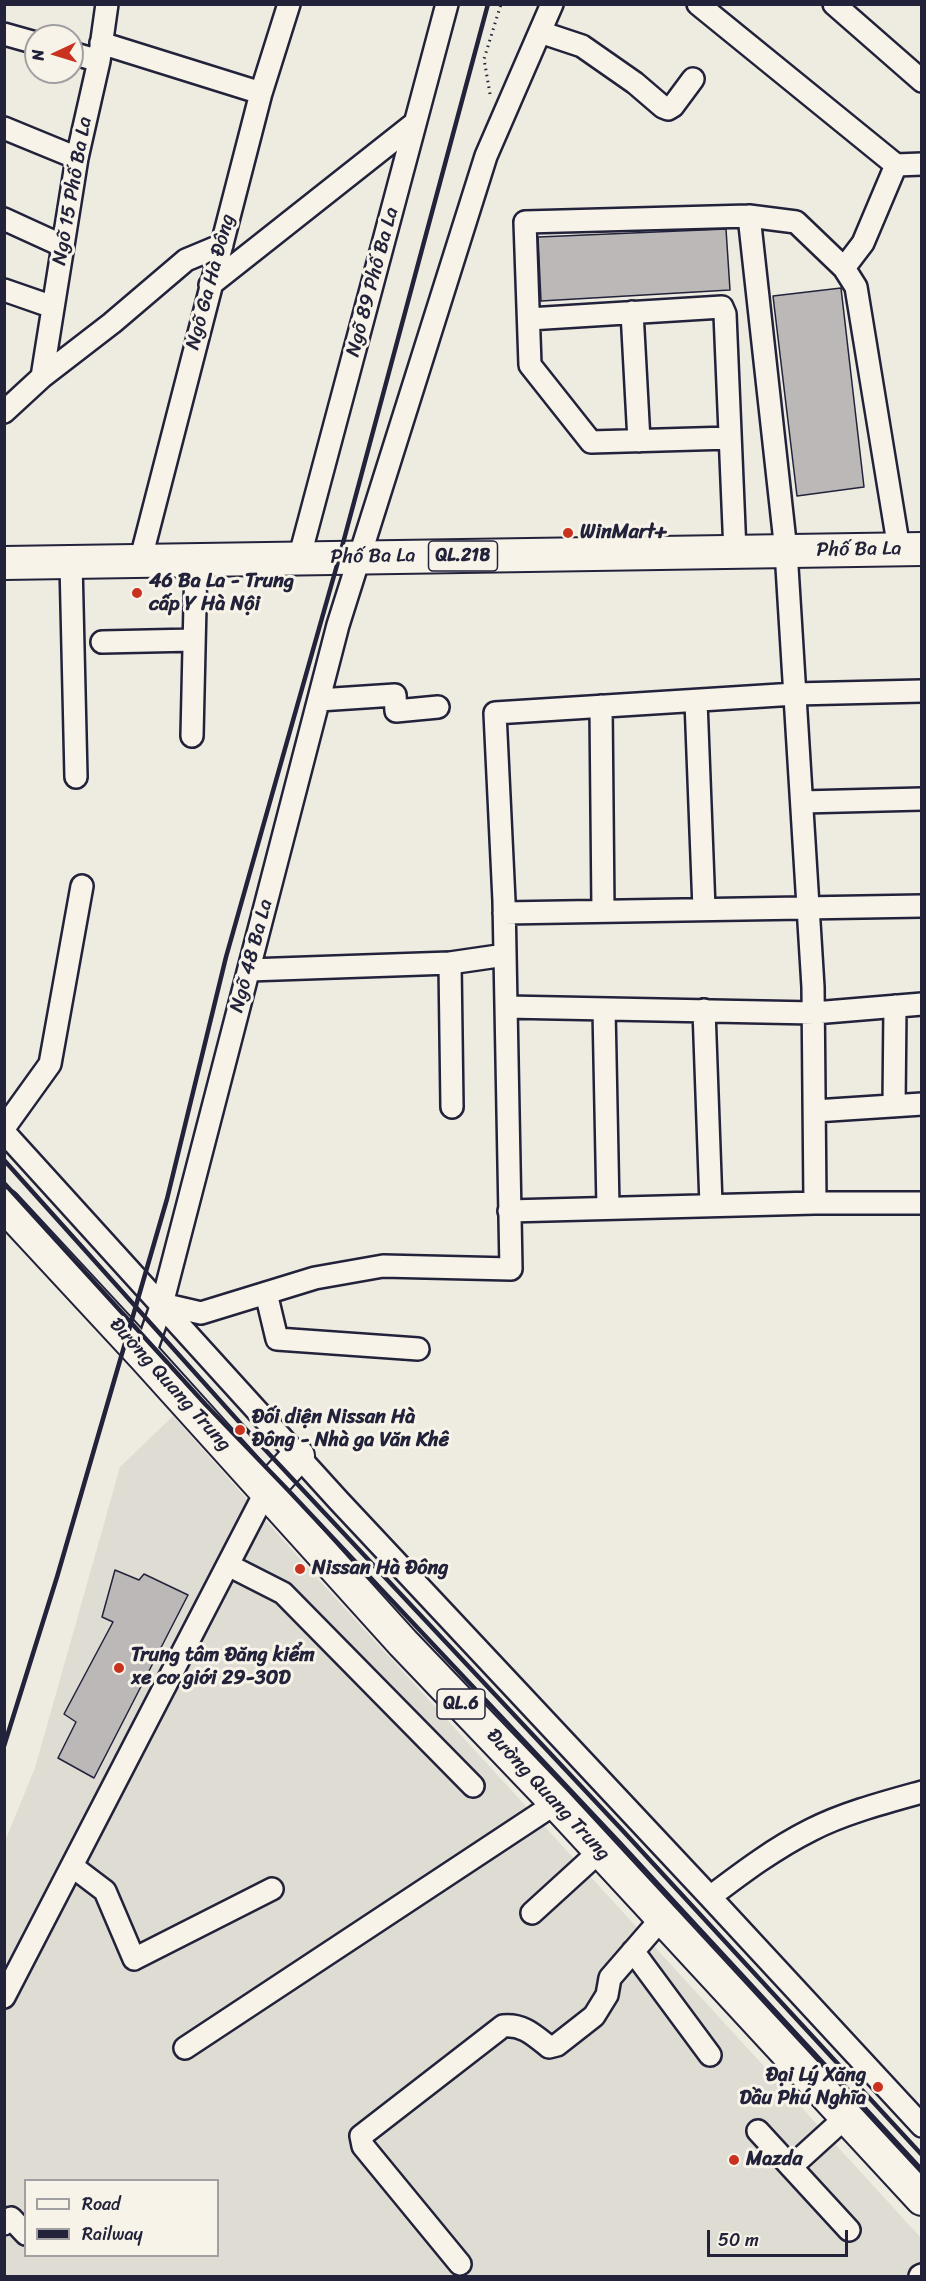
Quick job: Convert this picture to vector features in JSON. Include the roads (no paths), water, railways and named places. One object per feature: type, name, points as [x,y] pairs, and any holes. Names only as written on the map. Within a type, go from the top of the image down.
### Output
[{"type":"highway","name":"Phố Ba La","points":[[4,563],[910,549]]},
{"type":"highway","name":"Đường Quang Trung","points":[[4,1206],[144,1356],[403,1643],[556,1803],[921,2199]]},
{"type":"highway","points":[[266,1491],[298,1456]]},
{"type":"street","name":"Ngõ 15 Phố Ba La","points":[[42,377],[77,158],[100,52],[107,4]]},
{"type":"street","name":"Ngõ Ga Hà Đông","points":[[140,562],[261,93],[289,4]]},
{"type":"street","name":"Ngõ 89 Phố Ba La","points":[[299,559],[447,4]]},
{"type":"street","name":"Ngõ 48 Ba La","points":[[144,1356],[162,1305],[338,625],[486,156],[552,4]]},
{"type":"street","points":[[698,4],[896,165],[921,164]]},
{"type":"street","points":[[834,4],[921,81]]},
{"type":"street","points":[[540,32],[582,46],[668,109],[673,106],[693,79]]},
{"type":"street","points":[[4,34],[24,40]]},
{"type":"street","points":[[84,53],[100,52],[261,93]]},
{"type":"street","points":[[210,285],[415,123]]},
{"type":"street","points":[[4,128],[77,158]]},
{"type":"street","points":[[844,268],[863,243],[896,165]]},
{"type":"street","points":[[749,216],[786,551],[814,1013],[815,1203]]},
{"type":"street","points":[[730,438],[591,442],[531,364],[525,222],[749,216],[796,222],[844,268],[856,287],[910,549]]},
{"type":"street","points":[[4,219],[63,246]]},
{"type":"street","points":[[4,412],[42,377],[112,323],[186,260],[222,245]]},
{"type":"street","points":[[4,290],[53,307]]},
{"type":"street","points":[[529,319],[717,307],[724,310],[735,552]]},
{"type":"street","points":[[632,312],[639,441]]},
{"type":"street","points":[[192,736],[196,561]]},
{"type":"street","points":[[71,562],[76,777]]},
{"type":"street","points":[[102,642],[194,640]]},
{"type":"street","points":[[162,1305],[201,1313],[315,1278],[382,1266],[511,1269],[504,913],[495,713],[795,694],[921,691]]},
{"type":"street","points":[[319,700],[395,695],[396,711],[438,707]]},
{"type":"street","points":[[696,700],[704,909]]},
{"type":"street","points":[[602,706],[603,911]]},
{"type":"street","points":[[802,802],[921,799]]},
{"type":"street","points":[[82,886],[50,1064],[4,1130],[298,1456],[921,2126]]},
{"type":"street","points":[[504,913],[921,906]]},
{"type":"street","points":[[249,970],[450,963],[505,956]]},
{"type":"street","points":[[450,963],[452,1107]]},
{"type":"street","points":[[506,1007],[814,1013],[921,1004]]},
{"type":"street","points":[[894,1106],[895,1006]]},
{"type":"street","points":[[604,1009],[608,1208]]},
{"type":"street","points":[[704,1010],[711,1205]]},
{"type":"street","points":[[815,1111],[921,1104]]},
{"type":"street","points":[[510,1211],[711,1205],[921,1203]]},
{"type":"street","points":[[266,1293],[277,1339],[418,1349]]},
{"type":"street","points":[[4,1996],[266,1491]]},
{"type":"street","points":[[228,1565],[283,1593],[473,1786]]},
{"type":"street","points":[[710,1897],[769,1853],[813,1828],[882,1803],[921,1792]]},
{"type":"street","points":[[185,2048],[556,1803]]},
{"type":"street","points":[[532,1913],[600,1851]]},
{"type":"street","points":[[72,1866],[105,1891],[134,1959],[272,1889]]},
{"type":"street","points":[[460,2264],[363,2146],[361,2136],[503,2026],[516,2025],[529,2031],[549,2047],[557,2045],[594,2016],[607,1995],[610,1978],[662,1918]]},
{"type":"street","points":[[633,1951],[710,2055]]},
{"type":"street","points":[[791,2167],[846,2117]]},
{"type":"street","points":[[758,2131],[849,2230]]},
{"type":"street","points":[[4,2224],[11,2218],[24,2232]]},
{"type":"railway","points":[[4,1746],[57,1577],[167,1199],[226,957],[339,558],[488,4]]},
{"type":"railway","points":[[4,1160],[241,1424],[624,1832],[922,2155]]},
{"type":"railway","points":[[4,1183],[206,1405],[620,1843],[922,2170]]},
{"type":"place","name":"WinMart+","points":[[568,533]]},
{"type":"place","name":"46 Ba La - Trung cấp Y Hà Nội","points":[[137,593]]},
{"type":"place","name":"Đối diện Nissan Hà Đông - Nhà ga Văn Khê","points":[[240,1430]]},
{"type":"place","name":"Nissan Hà Đông","points":[[300,1569]]},
{"type":"place","name":"Trung tâm Đăng kiểm xe cơ giới 29-30D","points":[[119,1668]]},
{"type":"place","name":"Đại Lý Xăng Dầu Phú Nghĩa","points":[[878,2087]]},
{"type":"place","name":"Mazda","points":[[734,2160]]}]
